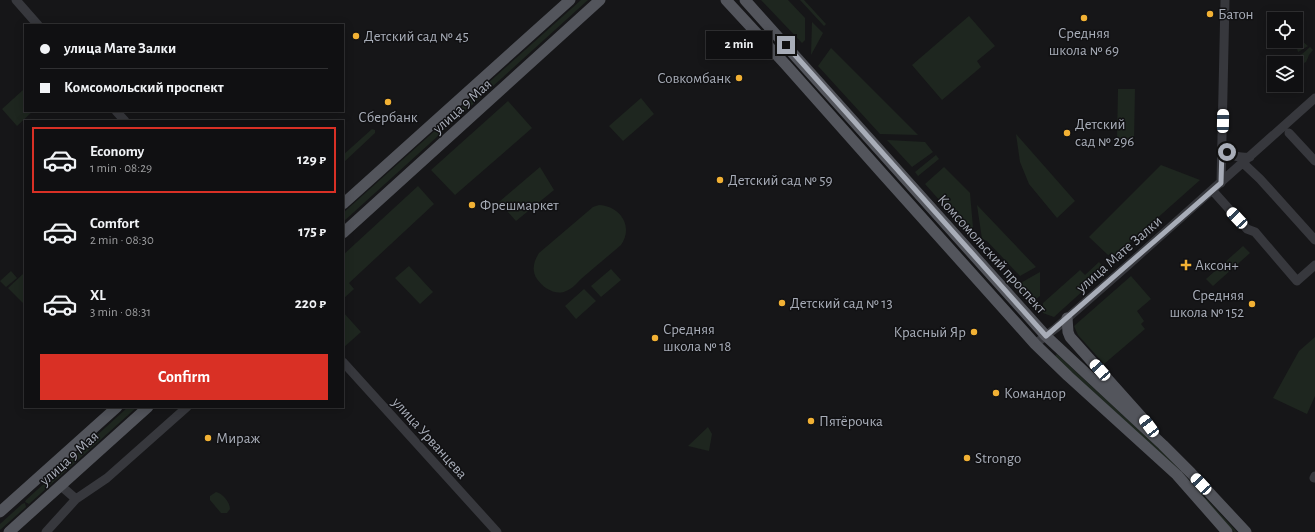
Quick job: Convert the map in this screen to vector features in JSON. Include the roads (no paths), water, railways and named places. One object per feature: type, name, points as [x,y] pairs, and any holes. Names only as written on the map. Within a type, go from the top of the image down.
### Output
[{"type":"main road","name":"улица 9 Мая","points":[[344,203],[570,0]]},
{"type":"main road","name":"улица 9 Мая","points":[[344,232],[600,0]]},
{"type":"main road","name":"Комсомольский проспект","points":[[726,0],[786,65],[1035,344],[1177,475],[1227,532]]},
{"type":"main road","name":"Комсомольский проспект","points":[[745,0],[1046,336],[1163,445],[1246,532]]},
{"type":"main road","points":[[881,172],[891,163]]},
{"type":"main road","points":[[1067,318],[1070,337],[1142,417],[1163,445]]},
{"type":"main road","name":"улица 9 Мая","points":[[0,512],[116,408]]},
{"type":"main road","name":"улица 9 Мая","points":[[9,532],[147,408]]},
{"type":"street","points":[[16,0],[37,24]]},
{"type":"street","points":[[1221,183],[1226,0]]},
{"type":"street","name":"улица Мате Залки","points":[[1035,344],[1067,318],[1221,183],[1315,98]]},
{"type":"street","points":[[117,112],[124,120]]},
{"type":"street","points":[[1289,133],[1315,161]]},
{"type":"street","points":[[1222,148],[1231,155],[1246,160],[1260,179],[1315,240]]},
{"type":"street","points":[[1212,190],[1247,229],[1255,232],[1296,281],[1315,265]]},
{"type":"street","name":"улица Урванцева","points":[[344,363],[497,532]]},
{"type":"street","points":[[46,532],[76,499],[107,478],[186,408]]},
{"type":"street","points":[[61,486],[76,499]]},
{"type":"place","name":"Батон","points":[[1210,14]]},
{"type":"place","name":"Средняя школа № 69","points":[[1084,18]]},
{"type":"place","name":"Детский сад № 45","points":[[356,36]]},
{"type":"place","name":"Совкомбанк","points":[[739,78]]},
{"type":"place","name":"Сбербанк","points":[[388,102]]},
{"type":"place","name":"Детский сад № 296","points":[[1067,133]]},
{"type":"place","name":"Детский сад № 59","points":[[720,180]]},
{"type":"place","name":"Фрешмаркет","points":[[472,205]]},
{"type":"place","name":"Аксон+","points":[[1186,265]]},
{"type":"place","name":"Детский сад № 13","points":[[782,303]]},
{"type":"place","name":"Средняя школа № 152","points":[[1252,304]]},
{"type":"place","name":"Красный Яр","points":[[974,332]]},
{"type":"place","name":"Средняя школа № 18","points":[[655,338]]},
{"type":"place","name":"Командор","points":[[996,393]]},
{"type":"place","name":"Пятёрочка","points":[[811,421]]},
{"type":"place","name":"Мираж","points":[[208,438]]},
{"type":"place","name":"Strongo","points":[[967,458]]}]
